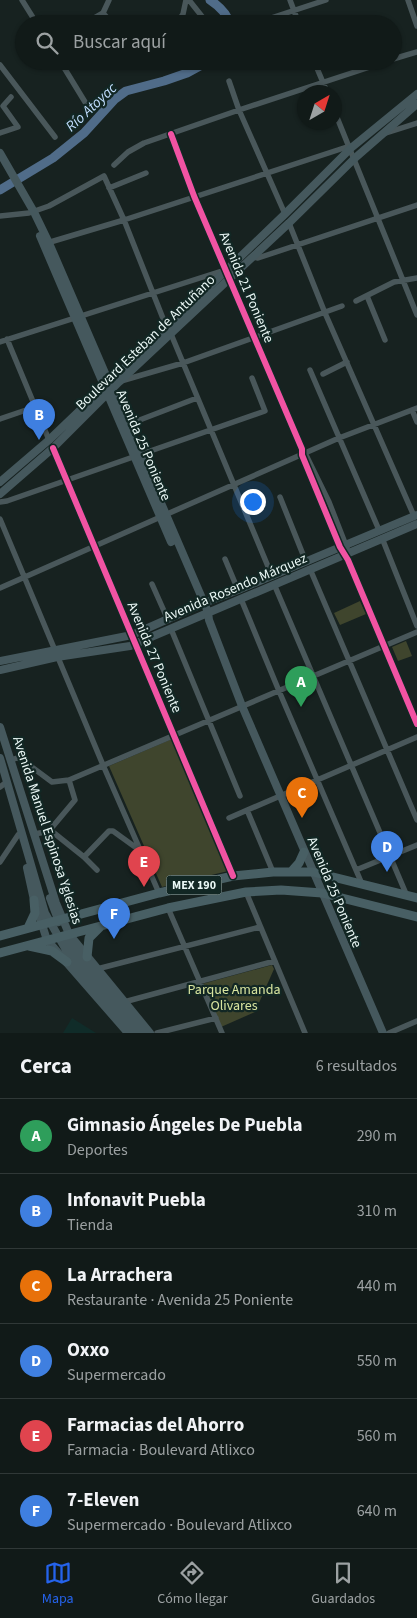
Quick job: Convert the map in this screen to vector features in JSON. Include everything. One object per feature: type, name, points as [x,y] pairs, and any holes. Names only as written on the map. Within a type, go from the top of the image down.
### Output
[{"type":"main road","name":"Boulevard Esteban de Antuñano","points":[[0,494],[53,448],[166,326],[284,214],[350,147],[417,94]]},
{"type":"main road","name":"Boulevard Esteban de Antuñano","points":[[0,482],[109,387],[119,382],[289,223],[355,158],[417,104]]},
{"type":"main road","points":[[0,153],[8,170]]},
{"type":"main road","points":[[0,161],[8,170]]},
{"type":"main road","name":"Avenida 25 Poniente","points":[[8,170],[32,212],[109,387],[163,516],[210,620],[242,706],[383,1033]]},
{"type":"main road","name":"Avenida Rosendo Márquez","points":[[0,670],[56,653],[132,635],[202,604],[272,576],[345,552],[381,534],[416,521]]},
{"type":"main road","name":"Avenida Rosendo Márquez","points":[[0,661],[135,644],[274,584],[308,565]]},
{"type":"main road","name":"Avenida Manuel Espinosa Yglesias","points":[[0,727],[41,856],[69,934],[150,1033]]},
{"type":"main road","points":[[0,735],[53,910],[75,953],[143,1033]]},
{"type":"main road","points":[[0,758],[46,913],[54,931],[70,957],[135,1033]]},
{"type":"main road","name":"Avenida Manuel Espinosa Yglesias","points":[[0,771],[2,785],[47,940],[128,1033]]},
{"type":"main road","points":[[291,872],[301,860],[304,852]]},
{"type":"main road","points":[[25,860],[41,856]]},
{"type":"main road","name":"MEX 190","points":[[0,936],[160,893],[233,876],[273,872],[313,872],[417,898]]},
{"type":"main road","name":"MEX 190","points":[[0,953],[168,908],[246,892],[281,890],[322,894],[417,917]]},
{"type":"main road","points":[[28,928],[35,912],[34,900]]},
{"type":"main road","points":[[87,957],[89,938],[101,926]]},
{"type":"main road","points":[[26,946],[52,951],[67,962]]},
{"type":"main road","points":[[80,977],[97,970]]},
{"type":"street","points":[[22,0],[31,15]]},
{"type":"street","points":[[100,15],[103,13],[109,0]]},
{"type":"street","points":[[183,15],[188,0]]},
{"type":"street","points":[[188,0],[200,15]]},
{"type":"street","points":[[290,0],[296,15]]},
{"type":"street","points":[[280,15],[326,0]]},
{"type":"street","points":[[408,0],[417,26]]},
{"type":"street","points":[[402,56],[417,52]]},
{"type":"street","points":[[0,65],[55,137]]},
{"type":"street","points":[[65,70],[85,102]]},
{"type":"street","points":[[318,70],[324,85]]},
{"type":"street","points":[[114,165],[128,152],[144,143],[360,70]]},
{"type":"street","points":[[229,81],[239,110],[284,214]]},
{"type":"street","points":[[0,133],[18,127],[3,106],[11,97]]},
{"type":"street","points":[[384,134],[417,123]]},
{"type":"street","points":[[342,128],[417,315]]},
{"type":"street","name":"Avenida 21 Poniente","points":[[171,134],[194,196],[303,452],[329,502],[345,552],[417,724]]},
{"type":"street","points":[[46,243],[124,220],[267,172],[350,147]]},
{"type":"street","points":[[110,188],[146,173]]},
{"type":"street","points":[[0,216],[32,212],[49,206],[104,176],[124,220],[166,326]]},
{"type":"street","points":[[253,257],[258,258],[417,205]]},
{"type":"street","points":[[289,223],[325,313],[416,521]]},
{"type":"street","points":[[0,342],[225,270]]},
{"type":"street","points":[[356,301],[394,282],[417,278]]},
{"type":"street","points":[[367,296],[385,340]]},
{"type":"street","points":[[119,382],[255,339],[342,306]]},
{"type":"street","points":[[171,334],[272,576]]},
{"type":"street","points":[[7,339],[49,440]]},
{"type":"street","points":[[323,374],[347,362]]},
{"type":"street","points":[[310,370],[381,534],[417,626]]},
{"type":"street","points":[[0,502],[211,431],[265,410],[252,378]]},
{"type":"street","points":[[125,425],[197,398]]},
{"type":"street","points":[[0,419],[35,407]]},
{"type":"street","points":[[0,588],[235,485],[303,452],[415,409],[417,422]]},
{"type":"street","name":"Avenida 27 Poniente","points":[[53,448],[233,876]]},
{"type":"street","points":[[280,497],[417,820]]},
{"type":"street","points":[[0,518],[103,765],[160,893]]},
{"type":"street","points":[[225,559],[238,590]]},
{"type":"street","points":[[152,584],[168,620]]},
{"type":"street","points":[[274,584],[407,896]]},
{"type":"street","points":[[241,598],[278,691],[362,884]]},
{"type":"street","points":[[170,629],[240,796]]},
{"type":"street","points":[[11,760],[21,759],[52,782],[70,780],[417,632]]},
{"type":"street","points":[[229,818],[417,737]]},
{"type":"street","points":[[35,834],[49,831],[75,800],[70,780]]},
{"type":"street","points":[[247,810],[273,872]]},
{"type":"street","points":[[49,831],[84,857],[96,870]]},
{"type":"street","points":[[84,857],[109,831],[113,831],[142,852]]},
{"type":"street","points":[[0,862],[18,835]]},
{"type":"street","points":[[356,870],[417,844]]},
{"type":"street","points":[[246,892],[305,1033]]},
{"type":"street","points":[[168,908],[222,1033]]},
{"type":"street","points":[[97,970],[260,928]]},
{"type":"street","points":[[124,1002],[275,960]]},
{"type":"street","points":[[157,1033],[216,1018]]},
{"type":"street","points":[[389,1033],[417,1021]]},
{"type":"street","points":[[184,1026],[186,1033]]},
{"type":"shaded area","points":[[72,1018],[96,1033],[63,1033]]},
{"type":"green space","points":[[360,601],[366,614],[340,625],[334,613]]},
{"type":"green space","points":[[406,641],[412,656],[398,661],[392,647]]},
{"type":"green space","points":[[172,739],[228,871],[162,887],[109,766]]},
{"type":"green space","name":"Parque Amanda Olivares","points":[[272,965],[274,969],[255,1012],[221,1027],[202,984]]},
{"type":"waterway","name":"Río Atoyac","points":[[210,0],[226,15]]},
{"type":"waterway","name":"Río Atoyac","points":[[0,190],[53,158],[84,133],[115,99],[126,91],[164,81],[192,70]]},
{"type":"cycle path","points":[[171,134],[194,196],[302,449],[302,455],[340,547],[348,560],[417,724]]},
{"type":"cycle path","points":[[53,448],[233,876]]},
{"type":"place","name":"Infonavit Puebla","points":[[39,440]]},
{"type":"place","name":"Gimnasio Ángeles De Puebla","points":[[301,707]]},
{"type":"place","name":"La Arrachera","points":[[302,818]]},
{"type":"place","name":"Oxxo","points":[[387,872]]},
{"type":"place","name":"Farmacias del Ahorro","points":[[144,887]]},
{"type":"place","name":"7-Eleven","points":[[114,939]]}]
